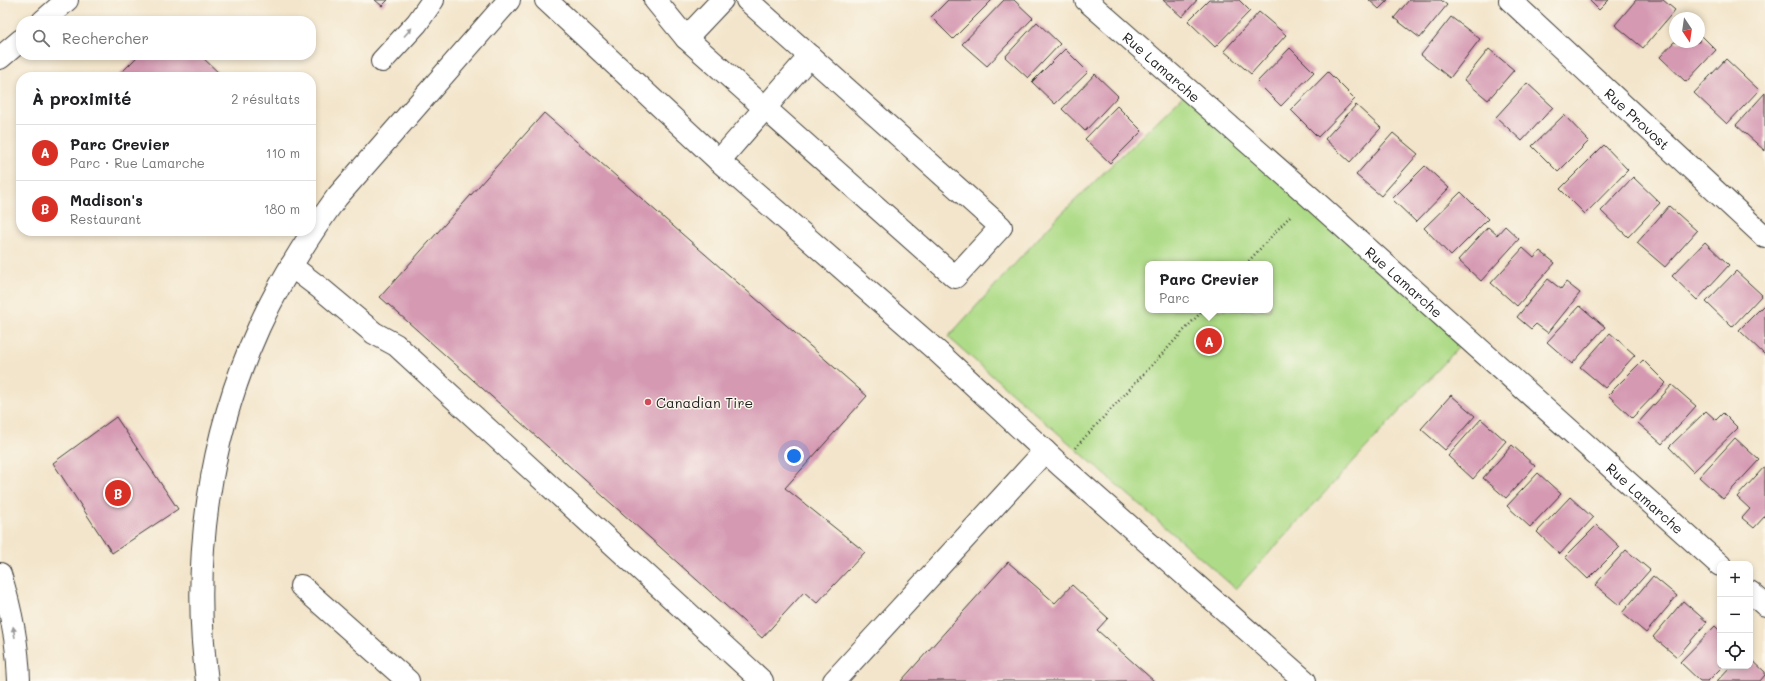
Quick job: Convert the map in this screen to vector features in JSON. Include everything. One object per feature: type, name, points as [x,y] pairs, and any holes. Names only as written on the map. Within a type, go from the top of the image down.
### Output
[{"type":"street","points":[[49,16],[67,0]]},
{"type":"street","points":[[382,61],[417,23],[433,0]]},
{"type":"street","points":[[316,226],[337,197],[509,0]]},
{"type":"street","points":[[546,0],[719,161],[938,352],[1045,451],[1305,681]]},
{"type":"street","points":[[655,0],[686,38],[955,277],[1001,227],[747,0]]},
{"type":"street","points":[[686,38],[722,0]]},
{"type":"street","name":"Rue Lamarche","points":[[1086,0],[1309,196],[1717,562]]},
{"type":"street","name":"Rue Provost","points":[[1510,0],[1765,237]]},
{"type":"street","points":[[0,58],[16,44]]},
{"type":"street","points":[[719,161],[810,56]]},
{"type":"street","points":[[207,681],[202,627],[201,576],[205,523],[214,466],[232,397],[249,350],[259,326],[291,266],[310,236]]},
{"type":"street","points":[[291,266],[374,333],[396,345],[762,681]]},
{"type":"street","points":[[834,681],[1045,451]]},
{"type":"street","points":[[0,574],[11,611],[17,652],[19,681]]},
{"type":"street","points":[[300,586],[408,681]]},
{"type":"street","points":[[1753,595],[1765,605]]},
{"type":"path","points":[[1249,261],[1309,196]]},
{"type":"path","points":[[1075,448],[1200,313]]},
{"type":"green space","points":[[1188,91],[1468,337],[1236,589],[948,337],[1055,220]]},
{"type":"building","points":[[375,0],[388,0],[382,6]]},
{"type":"building","points":[[948,0],[992,0],[953,39],[931,17]]},
{"type":"building","points":[[1004,0],[1014,0],[1033,18],[987,66],[962,44]]},
{"type":"building","points":[[1163,0],[1197,0],[1182,17]]},
{"type":"building","points":[[1209,0],[1239,0],[1250,11],[1215,47],[1188,21]]},
{"type":"building","points":[[1369,0],[1388,0],[1379,9]]},
{"type":"building","points":[[1409,0],[1441,0],[1447,5],[1420,38],[1394,18]]},
{"type":"building","points":[[1589,0],[1609,0],[1599,10]]},
{"type":"building","points":[[1636,0],[1663,0],[1675,10],[1673,12],[1669,12],[1669,17],[1643,48],[1615,25]]},
{"type":"building","points":[[1259,12],[1286,35],[1251,74],[1224,51]]},
{"type":"building","points":[[1451,17],[1480,39],[1450,78],[1421,55]]},
{"type":"building","points":[[1037,22],[1060,44],[1028,78],[1005,57]]},
{"type":"building","points":[[1705,39],[1716,50],[1686,82],[1660,57],[1669,47],[1705,48]]},
{"type":"building","points":[[1290,48],[1314,72],[1281,106],[1257,82]]},
{"type":"building","points":[[1065,49],[1088,72],[1055,104],[1032,82]]},
{"type":"building","points":[[1489,49],[1514,70],[1488,100],[1464,80]]},
{"type":"building","points":[[1726,59],[1759,90],[1727,124],[1694,93]]},
{"type":"building","points":[[134,60],[205,60],[218,72],[122,72]]},
{"type":"building","points":[[1328,72],[1355,99],[1318,137],[1291,110]]},
{"type":"building","points":[[1095,74],[1118,96],[1085,131],[1062,109]]},
{"type":"building","points":[[1527,83],[1553,107],[1522,141],[1496,117]]},
{"type":"building","points":[[1765,93],[1765,151],[1736,125]]},
{"type":"building","points":[[1356,105],[1381,128],[1350,162],[1325,139]]},
{"type":"building","points":[[1117,106],[1142,131],[1110,163],[1085,139]]},
{"type":"building","points":[[544,113],[867,396],[785,488],[865,552],[817,603],[804,592],[762,638],[380,297]]},
{"type":"building","points":[[1564,115],[1589,141],[1558,172],[1532,146]]},
{"type":"building","points":[[1393,133],[1418,154],[1381,196],[1356,175]]},
{"type":"building","points":[[1604,145],[1628,170],[1585,214],[1560,189]]},
{"type":"building","points":[[1425,166],[1449,188],[1416,222],[1392,199]]},
{"type":"building","points":[[1633,177],[1660,203],[1628,237],[1601,211]]},
{"type":"building","points":[[1461,192],[1488,219],[1451,256],[1424,228]]},
{"type":"building","points":[[1669,206],[1697,231],[1665,267],[1637,243]]},
{"type":"building","points":[[1505,226],[1519,239],[1481,281],[1458,260],[1488,227],[1497,235]]},
{"type":"building","points":[[1705,242],[1729,265],[1697,300],[1672,276]]},
{"type":"building","points":[[1523,248],[1534,258],[1540,251],[1555,263],[1517,306],[1491,283]]},
{"type":"building","points":[[1736,271],[1762,295],[1732,327],[1706,302]]},
{"type":"building","points":[[1548,279],[1561,289],[1566,282],[1580,293],[1548,333],[1536,324],[1531,329],[1517,317]]},
{"type":"building","points":[[1765,304],[1765,355],[1739,330]]},
{"type":"building","points":[[1580,306],[1605,327],[1572,364],[1547,342]]},
{"type":"building","points":[[1610,333],[1635,355],[1605,388],[1580,367]]},
{"type":"building","points":[[1643,360],[1666,383],[1632,418],[1608,395]]},
{"type":"building","points":[[1672,385],[1696,406],[1662,444],[1638,423]]},
{"type":"building","points":[[1451,395],[1475,416],[1445,450],[1421,429]]},
{"type":"building","points":[[1706,411],[1716,420],[1723,413],[1738,428],[1693,472],[1669,447]]},
{"type":"building","points":[[116,417],[178,509],[112,553],[53,463]]},
{"type":"building","points":[[1481,419],[1506,441],[1473,479],[1448,456]]},
{"type":"building","points":[[1735,438],[1759,460],[1723,499],[1699,477]]},
{"type":"building","points":[[1512,445],[1535,466],[1506,498],[1483,478]]},
{"type":"building","points":[[1765,466],[1765,516],[1754,528],[1742,518],[1750,509],[1737,497]]},
{"type":"building","points":[[1538,473],[1561,494],[1530,527],[1507,506]]},
{"type":"building","points":[[1570,497],[1593,518],[1560,554],[1537,532]]},
{"type":"building","points":[[1597,525],[1620,547],[1588,579],[1565,557]]},
{"type":"building","points":[[1626,550],[1650,570],[1619,605],[1595,585]]},
{"type":"building","points":[[1008,562],[1055,603],[1072,585],[1108,618],[1097,630],[1154,681],[901,681]]},
{"type":"building","points":[[1653,576],[1677,596],[1646,633],[1622,613]]},
{"type":"building","points":[[1683,601],[1707,622],[1677,657],[1653,637]]},
{"type":"building","points":[[1715,626],[1717,628],[1717,669],[1720,669],[1708,681],[1700,681],[1680,662]]},
{"type":"building","points":[[1753,661],[1765,672],[1765,675],[1760,681],[1717,681],[1728,669],[1753,669]]},
{"type":"place","name":"Parc Crevier","points":[[1209,341]]},
{"type":"place","name":"Canadian Tire","points":[[648,402]]},
{"type":"place","name":"Madison's","points":[[118,493]]}]
